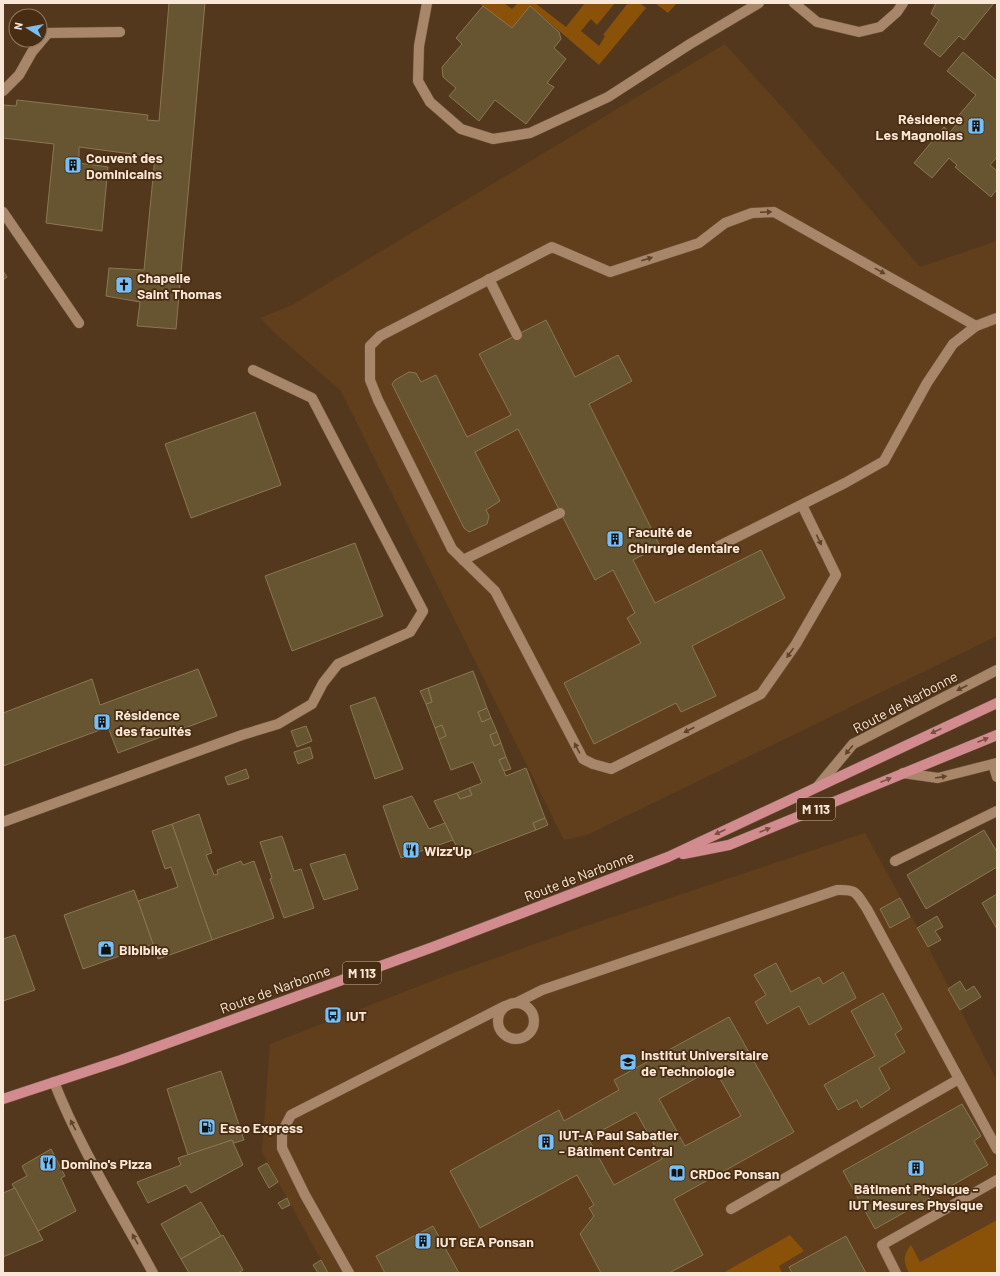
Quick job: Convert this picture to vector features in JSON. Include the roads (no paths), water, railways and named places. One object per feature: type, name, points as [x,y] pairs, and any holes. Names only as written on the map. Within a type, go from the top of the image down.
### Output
[{"type":"main road","name":"Route de Narbonne","points":[[3,1099],[121,1060],[433,947],[668,857],[997,703]]},
{"type":"main road","name":"Route de Narbonne","points":[[668,857],[729,845],[997,735]]},
{"type":"street","points":[[428,3],[420,46],[418,81],[430,102],[461,128],[493,139],[530,133],[608,97],[700,38],[759,3]]},
{"type":"street","points":[[794,3],[817,22],[859,32],[880,27],[897,12],[903,3]]},
{"type":"street","points":[[3,90],[19,75],[32,52],[48,33],[120,32]]},
{"type":"street","points":[[3,212],[79,323]]},
{"type":"street","points":[[802,505],[836,575],[796,644],[761,694],[611,769],[593,764],[583,759],[495,591],[452,549],[378,400],[370,380],[370,346],[380,336],[489,278],[552,247],[610,272],[699,243],[726,223],[752,213],[774,212],[976,326]]},
{"type":"street","points":[[489,278],[517,335]]},
{"type":"street","points":[[713,549],[884,462],[927,383],[953,344],[976,326],[997,318]]},
{"type":"street","points":[[3,822],[242,735],[278,724],[312,704],[323,683],[338,664],[410,632],[423,611],[312,398],[253,370]]},
{"type":"street","points":[[463,560],[560,513]]},
{"type":"street","name":"Route de Narbonne","points":[[818,786],[854,744],[997,670]]},
{"type":"street","points":[[903,773],[938,778],[995,764],[997,777]]},
{"type":"street","points":[[895,861],[997,811]]},
{"type":"street","points":[[349,1273],[305,1194],[282,1148],[282,1132],[291,1116],[505,1006],[516,1003],[542,990],[836,890],[850,890],[857,894],[867,909],[997,1149]]},
{"type":"street","points":[[505,1006],[498,1016],[499,1028],[507,1037],[519,1038],[529,1033],[534,1022],[533,1016],[527,1007],[516,1003]]},
{"type":"street","points":[[731,1209],[959,1079]]},
{"type":"street","points":[[54,1082],[63,1105],[85,1150],[153,1273]]},
{"type":"street","points":[[896,1273],[882,1245],[997,1180]]},
{"type":"place","name":"Résidence Les Magnolias","points":[[976,126]]},
{"type":"place","name":"Couvent des Dominicains","points":[[73,165]]},
{"type":"place","name":"Chapelle Saint Thomas","points":[[124,285]]},
{"type":"place","name":"Faculté de Chirurgie dentaire","points":[[615,539]]},
{"type":"place","name":"Résidence des facultés","points":[[102,722]]},
{"type":"place","name":"Wizz'Up","points":[[411,850]]},
{"type":"place","name":"Bibibike","points":[[106,949]]},
{"type":"place","name":"IUT","points":[[333,1015]]},
{"type":"place","name":"Institut Universitaire de Technologie","points":[[628,1062]]},
{"type":"place","name":"Esso Express","points":[[207,1127]]},
{"type":"place","name":"IUT-A Paul Sabatier - Bâtiment Central","points":[[546,1142]]},
{"type":"place","name":"Domino's Pizza","points":[[48,1163]]},
{"type":"place","name":"Bâtiment Physique - IUT Mesures Physique","points":[[916,1168]]},
{"type":"place","name":"CRDoc Ponsan","points":[[677,1173]]},
{"type":"place","name":"IUT GEA Ponsan","points":[[423,1241]]}]
